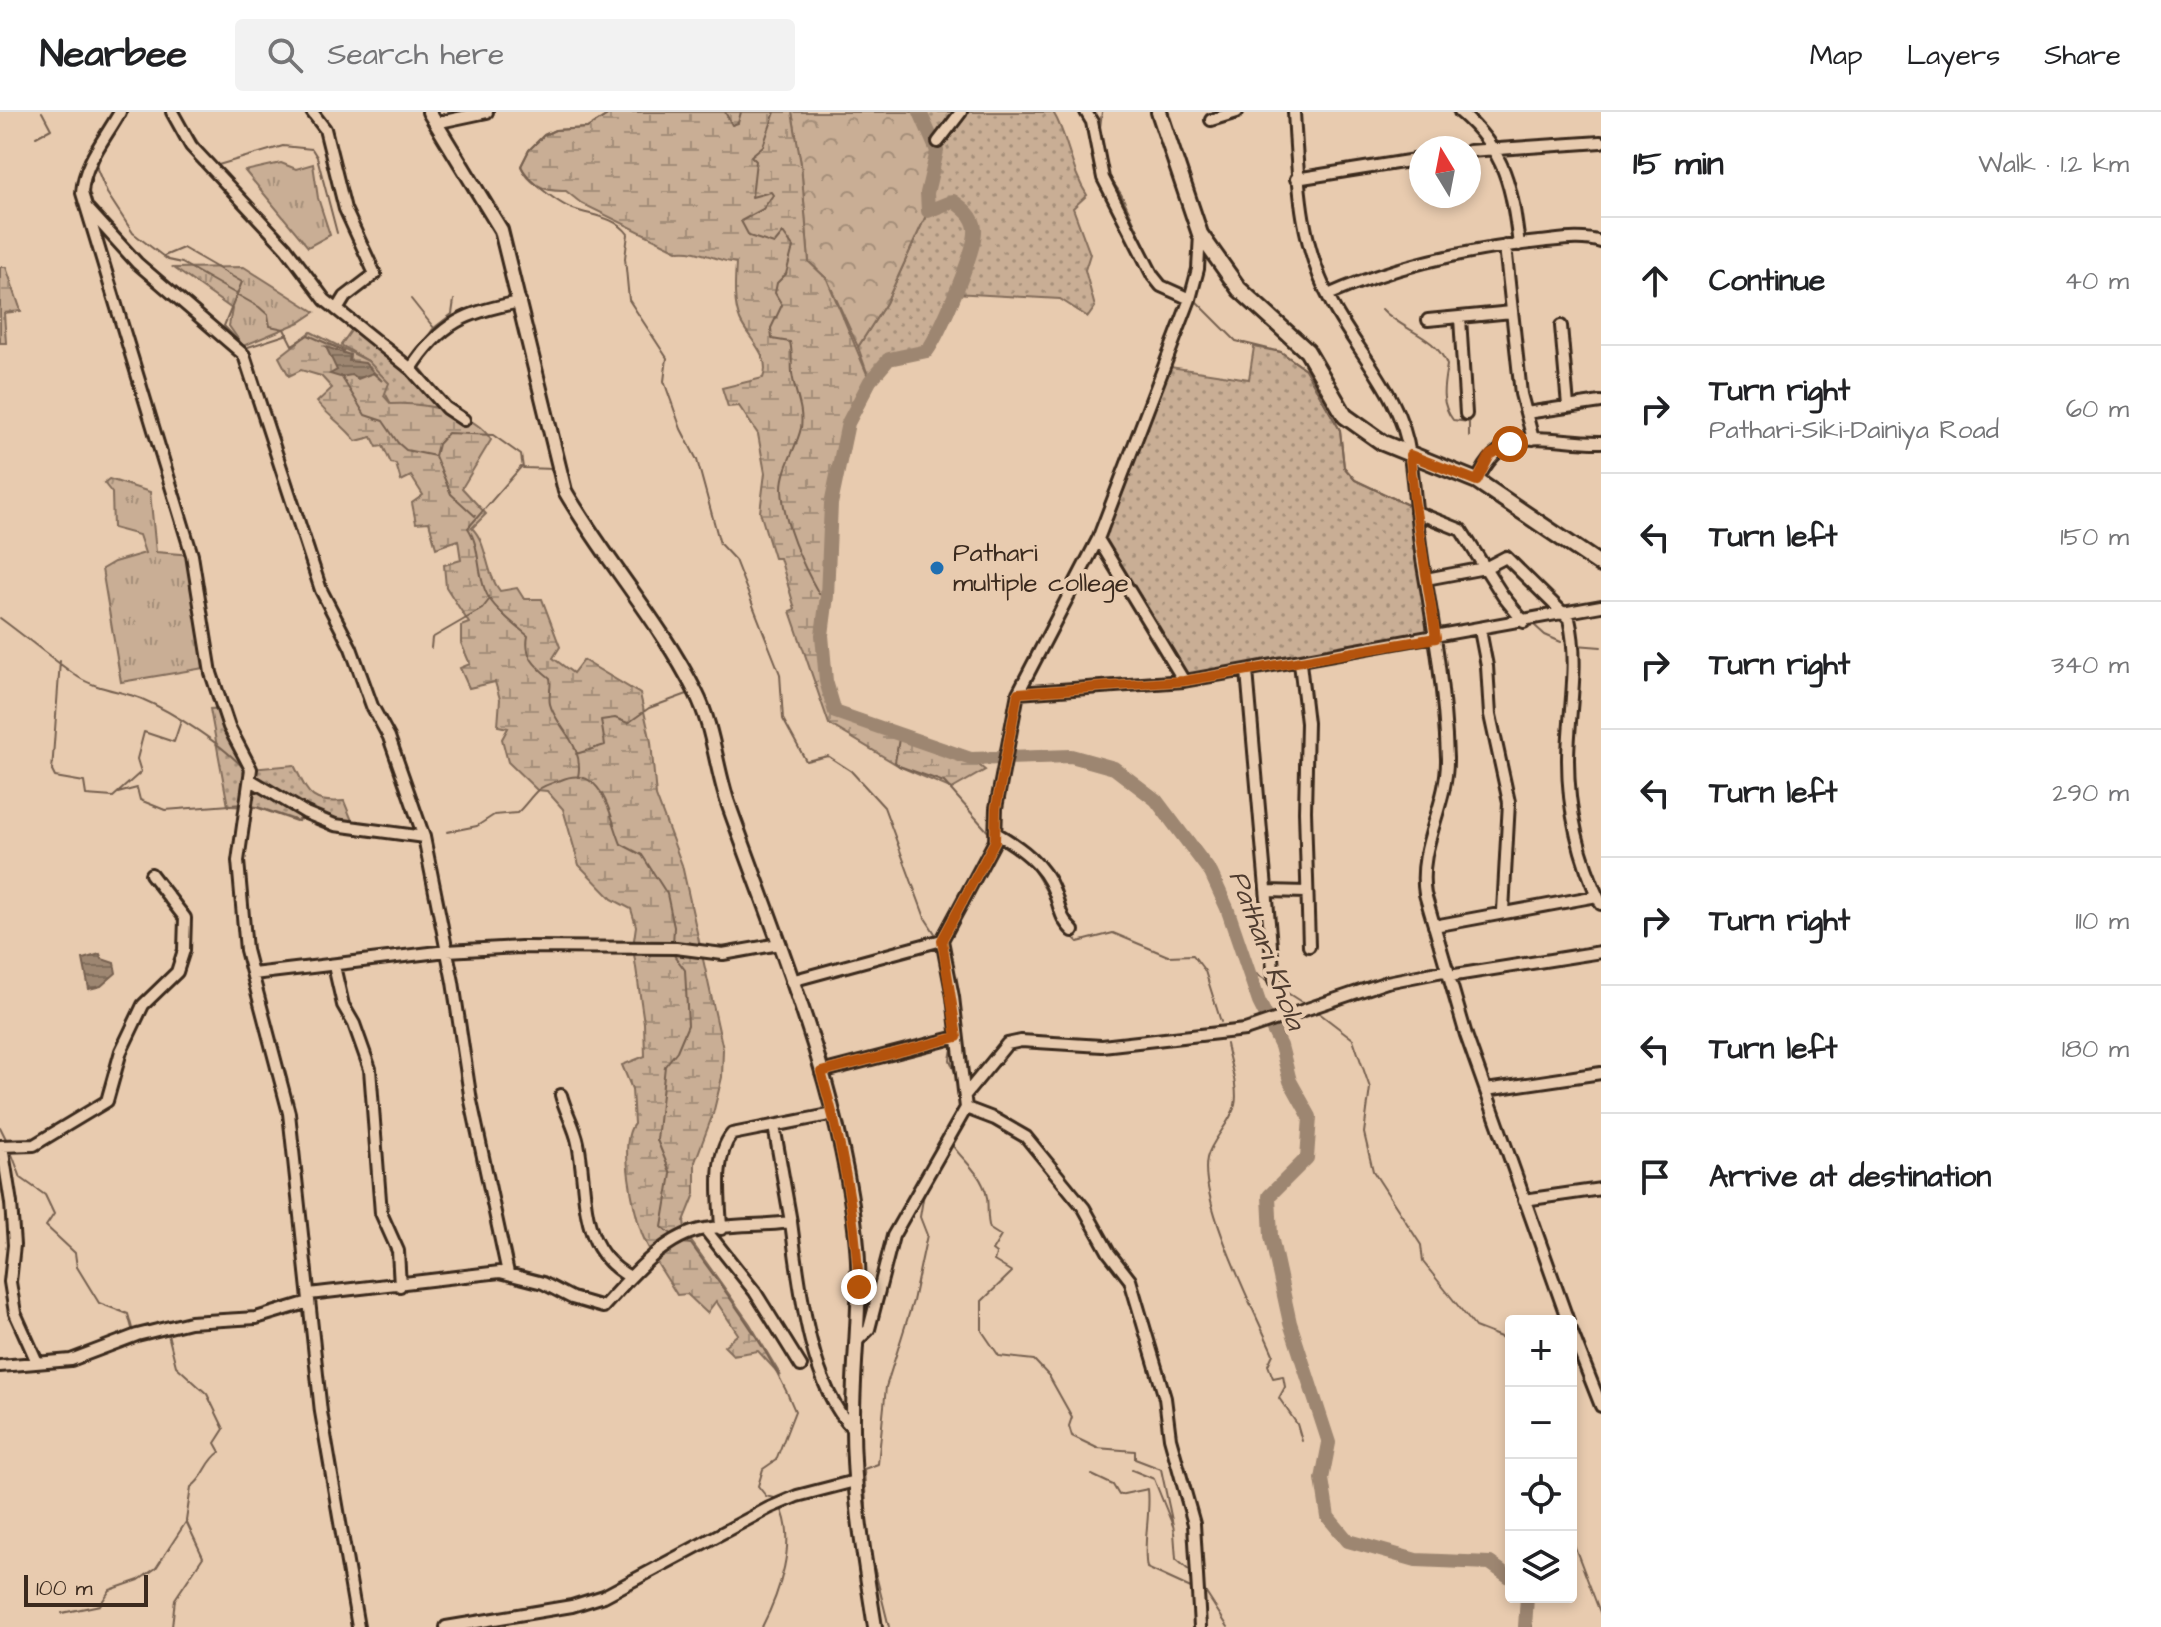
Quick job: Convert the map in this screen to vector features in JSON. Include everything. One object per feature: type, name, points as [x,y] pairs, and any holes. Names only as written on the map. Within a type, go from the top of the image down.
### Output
[{"type":"main road","points":[[1159,112],[1200,234],[1239,289],[1307,351],[1345,416],[1372,436],[1410,455],[1477,481],[1601,565]]},
{"type":"street","points":[[120,112],[83,177],[85,206],[192,555],[211,673],[229,727],[251,769],[238,861],[246,950],[289,1113],[296,1206],[321,1412],[358,1627]]},
{"type":"street","points":[[172,112],[191,146],[247,204],[337,310],[411,369],[446,408],[464,420]]},
{"type":"street","points":[[312,112],[325,129],[345,209],[375,274],[345,297],[337,310]]},
{"type":"street","points":[[487,112],[432,117],[501,230],[565,491],[585,527],[647,613],[697,695],[726,799],[779,944],[834,1114],[856,1237],[858,1340],[853,1429],[855,1481],[875,1627]]},
{"type":"street","points":[[938,142],[961,112]]},
{"type":"street","points":[[1086,112],[1092,122],[1103,178],[1153,276],[1161,286],[1190,299]]},
{"type":"street","points":[[1211,120],[1237,112]]},
{"type":"street","points":[[1294,112],[1296,179],[1302,220],[1328,295],[1396,406],[1410,455],[1436,638],[1446,776],[1422,874],[1434,926],[1486,1090],[1566,1315]]},
{"type":"street","points":[[1460,112],[1494,147],[1511,188],[1519,245]]},
{"type":"street","points":[[1481,149],[1601,142]]},
{"type":"street","points":[[1296,179],[1409,161]]},
{"type":"street","points":[[85,206],[138,264],[244,355],[321,590],[351,648],[372,706],[389,737],[424,837],[447,951],[471,1101],[508,1273]]},
{"type":"street","points":[[858,1340],[869,1329],[893,1236],[966,1108],[942,940],[984,868],[996,833],[1007,742],[1018,693],[1098,539],[1190,299],[1198,269],[1200,234]]},
{"type":"street","points":[[1328,295],[1391,269],[1505,246],[1582,238],[1601,242]]},
{"type":"street","points":[[1505,246],[1526,413],[1533,439]]},
{"type":"street","points":[[411,369],[430,339],[465,316],[520,302]]},
{"type":"street","points":[[1428,320],[1512,312]]},
{"type":"street","points":[[1460,318],[1466,414]]},
{"type":"street","points":[[1561,326],[1568,406]]},
{"type":"street","points":[[1526,413],[1601,402]]},
{"type":"street","points":[[1477,481],[1496,450],[1533,439],[1564,437],[1601,442]]},
{"type":"street","points":[[1416,512],[1461,530],[1524,622]]},
{"type":"street","points":[[1098,539],[1184,681]]},
{"type":"street","points":[[1426,579],[1485,568],[1506,557],[1564,613],[1570,624],[1573,675],[1569,775],[1579,846],[1598,894],[1434,926]]},
{"type":"street","points":[[1018,693],[1184,681],[1300,663],[1601,606]]},
{"type":"street","points":[[1480,630],[1487,666],[1490,715],[1509,802],[1503,911]]},
{"type":"street","points":[[1300,663],[1307,723],[1309,946]]},
{"type":"street","points":[[1247,671],[1274,980]]},
{"type":"street","points":[[251,780],[335,825],[424,837]]},
{"type":"street","points":[[996,833],[1025,850],[1037,865],[1055,893],[1063,922],[1073,931]]},
{"type":"street","points":[[37,1362],[15,1313],[10,1282],[14,1245],[11,1203],[1,1146],[34,1145],[107,1101],[121,1051],[143,1005],[177,972],[184,950],[185,918],[151,874]]},
{"type":"street","points":[[1267,891],[1307,892]]},
{"type":"street","points":[[791,981],[942,940]]},
{"type":"street","points":[[253,974],[447,951],[521,947],[674,948],[723,954],[779,944]]},
{"type":"street","points":[[966,1094],[1007,1044],[1021,1041],[1102,1046],[1245,1030],[1387,982],[1601,952]]},
{"type":"street","points":[[334,966],[343,1005],[354,1024],[370,1069],[382,1190],[381,1213],[398,1251],[400,1286]]},
{"type":"street","points":[[821,1072],[957,1037]]},
{"type":"street","points":[[1486,1090],[1601,1073]]},
{"type":"street","points":[[561,1095],[577,1138],[580,1181],[593,1241],[609,1265],[630,1277]]},
{"type":"street","points":[[966,1108],[995,1119],[1026,1137],[1084,1208],[1109,1253],[1130,1280],[1141,1308],[1147,1347],[1165,1398],[1170,1438],[1194,1524],[1200,1627]]},
{"type":"street","points":[[721,1229],[721,1167],[728,1138],[732,1134],[834,1114]]},
{"type":"street","points":[[774,1126],[801,1295],[819,1365],[832,1400],[853,1429]]},
{"type":"street","points":[[1524,1200],[1601,1189]]},
{"type":"street","points":[[0,1366],[71,1360],[137,1335],[190,1322],[256,1318],[309,1298],[400,1286],[454,1275],[508,1273],[603,1307],[630,1277],[686,1234],[705,1229],[791,1222]]},
{"type":"street","points":[[705,1229],[755,1292],[801,1366]]},
{"type":"street","points":[[1577,1345],[1601,1406]]},
{"type":"street","points":[[446,1627],[572,1606],[604,1596],[769,1508],[797,1496],[855,1481]]},
{"type":"green space","points":[[612,112],[792,112],[801,164],[809,262],[827,279],[870,381],[848,433],[836,483],[822,633],[827,683],[836,712],[971,759],[985,770],[952,789],[901,767],[829,724],[790,611],[795,609],[780,558],[774,558],[760,512],[765,473],[758,434],[739,406],[728,407],[722,388],[763,378],[765,370],[762,355],[738,313],[736,263],[679,251],[581,203],[566,191],[539,186],[521,166],[529,150],[544,135],[555,130],[587,128]]},
{"type":"green space","points":[[792,112],[920,112],[937,151],[927,193],[928,211],[886,303],[858,347],[827,279],[809,262],[801,164]]},
{"type":"green space","points":[[920,112],[1053,112],[1087,195],[1073,208],[1090,254],[1085,270],[1095,307],[1088,317],[1060,299],[954,293],[940,335],[927,351],[889,359],[870,381],[858,347],[886,303],[928,211],[927,193],[937,151]]},
{"type":"green space","points":[[281,163],[296,169],[313,164],[318,198],[330,235],[308,247],[245,171]]},
{"type":"green space","points":[[0,267],[6,267],[21,311],[4,313],[6,343],[0,343]]},
{"type":"green space","points":[[244,267],[315,312],[300,322],[243,346],[229,326],[232,309],[174,268]]},
{"type":"green space","points":[[355,325],[446,408],[391,404],[368,361],[341,345]]},
{"type":"green space","points":[[311,332],[368,361],[389,383],[384,396],[391,404],[447,411],[473,422],[483,430],[491,440],[462,488],[486,514],[472,528],[481,542],[495,583],[500,591],[517,588],[524,599],[542,599],[560,647],[553,658],[573,673],[583,660],[640,694],[651,742],[656,796],[682,865],[723,1049],[722,1077],[713,1114],[695,1162],[695,1194],[684,1221],[686,1234],[750,1324],[781,1376],[758,1351],[733,1355],[724,1346],[738,1334],[716,1301],[707,1313],[687,1294],[677,1295],[642,1234],[627,1161],[629,1133],[634,1124],[632,1089],[622,1065],[645,1056],[644,1023],[633,947],[636,926],[631,909],[612,899],[579,865],[563,809],[547,791],[537,790],[508,762],[502,739],[508,728],[498,726],[500,699],[495,682],[469,688],[460,668],[470,664],[461,643],[461,626],[469,623],[446,587],[444,565],[461,560],[458,540],[436,548],[429,522],[416,523],[412,503],[423,495],[411,476],[401,481],[396,464],[391,463],[383,446],[377,447],[372,437],[356,441],[317,402],[332,388],[321,376],[301,370],[289,376],[279,357]]},
{"type":"green space","points":[[1254,347],[1281,352],[1305,369],[1340,430],[1344,467],[1355,480],[1412,507],[1436,638],[1184,681],[1098,539],[1164,366],[1249,379]]},
{"type":"green space","points":[[109,479],[150,492],[156,552],[192,555],[210,667],[121,682],[102,569],[145,553],[139,535],[113,528],[112,493],[104,483]]},
{"type":"green space","points":[[223,708],[251,769],[294,765],[311,795],[323,801],[344,801],[355,828],[302,812],[298,821],[258,807],[228,806],[210,709]]},
{"type":"shaded area","points":[[326,347],[350,355],[349,361],[365,363],[382,381],[373,373],[358,379],[352,375],[340,377],[330,374],[337,370]]},
{"type":"shaded area","points":[[100,954],[102,959],[114,963],[116,973],[101,986],[89,989],[83,959]]},
{"type":"waterway","points":[[36,137],[51,129],[42,112]]},
{"type":"waterway","points":[[178,112],[208,158]]},
{"type":"waterway","points":[[612,112],[587,128],[555,130],[544,135],[529,150],[521,166],[537,185],[562,203],[611,221],[628,234],[625,258],[629,300],[667,358],[664,381],[681,429],[697,460],[720,544],[735,560],[780,674],[783,719],[806,761],[828,756],[851,771],[884,807],[925,918],[936,935]]},
{"type":"waterway","points":[[725,112],[732,125],[738,123],[741,112]]},
{"type":"waterway","points":[[775,112],[763,146],[751,156],[756,161],[752,197],[771,192],[773,195],[763,209],[741,221],[749,236],[774,244],[783,233],[793,247],[786,274],[777,283],[775,293],[782,305],[771,328],[772,339],[790,342],[793,380],[801,413],[801,428],[783,480],[783,501],[794,543],[806,570],[819,594],[827,596]]},
{"type":"waterway","name":"Pathari Khola","points":[[920,112],[937,151],[927,193],[928,211],[953,201],[973,220],[974,239],[956,291],[927,351],[889,359],[870,381],[848,423],[831,504],[822,635],[826,681],[835,712],[971,759],[1071,756],[1114,768],[1156,800],[1211,873],[1227,908],[1259,1002],[1281,1046],[1290,1081],[1310,1117],[1307,1158],[1269,1196],[1271,1236],[1290,1323],[1329,1443],[1322,1479],[1328,1517],[1348,1541],[1416,1560],[1490,1563],[1505,1574]]},
{"type":"waterway","points":[[1099,135],[1102,112]]},
{"type":"waterway","points":[[1300,112],[1302,162]]},
{"type":"waterway","points":[[109,142],[99,158],[97,169],[107,193],[133,233],[168,260],[182,263],[259,307],[268,315],[270,326],[284,329],[292,345],[308,335],[344,351]]},
{"type":"waterway","points":[[215,166],[283,146],[312,149],[317,157],[337,233]]},
{"type":"waterway","points":[[1106,172],[1121,194],[1159,276]]},
{"type":"waterway","points":[[1201,212],[1203,222]]},
{"type":"waterway","points":[[492,226],[502,258]]},
{"type":"waterway","points":[[1205,228],[1219,249]]},
{"type":"waterway","points":[[164,256],[183,248],[242,282],[224,326],[245,348],[288,334]]},
{"type":"waterway","points":[[411,299],[434,328],[452,314],[454,300]]},
{"type":"waterway","points":[[1194,299],[1236,341],[1281,352],[1305,369],[1340,430],[1344,467],[1355,480],[1410,506]]},
{"type":"waterway","points":[[1382,309],[1427,340],[1442,355],[1447,365],[1446,406],[1453,420],[1469,422],[1469,437]]},
{"type":"waterway","points":[[1282,319],[1299,331],[1314,349]]},
{"type":"waterway","points":[[415,356],[433,329]]},
{"type":"waterway","points":[[418,365],[447,401]]},
{"type":"waterway","points":[[341,376],[365,415],[383,421],[406,450],[435,456],[451,494],[475,516]]},
{"type":"waterway","points":[[435,456],[438,444],[448,433],[493,435],[521,455],[523,468],[555,469]]},
{"type":"waterway","points":[[521,467],[468,528],[475,542],[482,582],[488,596],[528,636],[532,660],[550,678],[550,704],[574,745],[579,765],[578,777]]},
{"type":"waterway","points":[[1430,512],[1464,525],[1488,563]]},
{"type":"waterway","points":[[1493,571],[1525,614]]},
{"type":"waterway","points":[[193,591],[205,664]]},
{"type":"waterway","points":[[431,648],[432,638],[482,609],[489,600]]},
{"type":"waterway","points":[[0,618],[85,681],[142,699],[183,721],[212,740],[246,771]]},
{"type":"waterway","points":[[1534,625],[1545,635],[1561,642]]},
{"type":"waterway","points":[[1576,645],[1601,647]]},
{"type":"waterway","points":[[60,661],[52,771],[55,777],[84,782],[86,795],[113,797],[141,772],[137,759],[144,732],[174,742],[181,721]]},
{"type":"waterway","points":[[576,754],[605,745],[601,720],[615,718],[628,723],[649,708],[690,693]]},
{"type":"waterway","points":[[900,733],[895,762],[944,782],[990,834]]},
{"type":"waterway","points":[[447,832],[477,826],[494,815],[517,813],[538,790],[550,784],[575,777],[587,779],[596,785],[603,796],[621,844],[642,855],[667,894],[674,927],[673,944]]},
{"type":"waterway","points":[[118,793],[137,788],[140,800],[165,810],[243,804]]},
{"type":"waterway","points":[[250,805],[296,821]]},
{"type":"waterway","points":[[301,815],[298,821],[304,817]]},
{"type":"waterway","points":[[310,820],[331,829],[392,838]]},
{"type":"waterway","points":[[1029,862],[1052,901]]},
{"type":"waterway","points":[[1056,915],[1065,929]]},
{"type":"waterway","points":[[1070,934],[1078,942],[1113,933],[1168,956],[1193,955],[1205,971],[1221,1022]]},
{"type":"waterway","points":[[673,954],[685,970],[688,1025],[677,1051],[665,1066],[657,1140],[671,1174],[662,1227],[673,1235]]},
{"type":"waterway","points":[[940,954],[944,975]]},
{"type":"waterway","points":[[1247,968],[1269,982]]},
{"type":"waterway","points":[[1275,985],[1303,1003]]},
{"type":"waterway","points":[[1319,1013],[1353,1039],[1370,1088],[1364,1133],[1373,1171],[1421,1245],[1423,1262],[1475,1327],[1505,1339]]},
{"type":"waterway","points":[[953,1043],[950,1060],[958,1080]]},
{"type":"waterway","points":[[1226,1044],[1236,1098],[1233,1112],[1207,1158],[1211,1201],[1230,1256],[1273,1354],[1268,1365],[1273,1378],[1283,1376],[1285,1387],[1279,1398],[1297,1424],[1302,1441]]},
{"type":"waterway","points":[[0,1127],[8,1143]]},
{"type":"waterway","points":[[951,1143],[976,1173],[985,1191],[990,1229],[1001,1236],[992,1251],[996,1254],[994,1261],[1012,1272],[982,1301],[982,1331],[999,1356],[1034,1360],[1049,1376],[1072,1417],[1069,1426],[1072,1436],[1097,1448],[1135,1451],[1135,1459],[1161,1469],[1174,1530]]},
{"type":"waterway","points":[[10,1149],[21,1178],[45,1195],[54,1214],[46,1226],[75,1253],[77,1267],[99,1303],[128,1314],[133,1332]]},
{"type":"waterway","points":[[889,1627],[868,1543],[864,1469],[878,1464],[886,1387],[913,1301],[927,1235],[920,1217],[924,1193]]},
{"type":"waterway","points":[[682,1243],[691,1244],[748,1324],[774,1366],[795,1411],[776,1460],[763,1469],[758,1486],[766,1496],[777,1499]]},
{"type":"waterway","points":[[137,1341],[168,1334],[176,1366],[207,1394],[224,1429],[215,1443],[220,1452],[191,1487],[186,1521],[203,1557],[175,1599],[172,1627]]},
{"type":"waterway","points":[[1132,1470],[1154,1479],[1173,1526]]},
{"type":"waterway","points":[[1092,1475],[1113,1485],[1119,1495],[1148,1489],[1147,1568],[1193,1589]]},
{"type":"waterway","points":[[762,1627],[775,1599],[787,1551],[785,1520],[780,1506]]},
{"type":"waterway","points":[[62,1613],[100,1605],[110,1590],[139,1580],[156,1568],[186,1522]]},
{"type":"waterway","points":[[1174,1532],[1176,1559],[1192,1573]]},
{"type":"waterway","points":[[1577,1553],[1601,1615]]},
{"type":"waterway","points":[[1204,1590],[1228,1627]]},
{"type":"waterway","name":"Pathari Khola","points":[[1525,1627],[1527,1603]]},
{"type":"waterway","name":"Pathari Khola","points":[[1529,1603],[1532,1627]]},
{"type":"place","name":"Pathari multiple college","points":[[937,568]]},
{"type":"route","points":[[859,1287],[856,1237],[843,1149],[821,1072],[957,1037],[942,940],[960,904],[984,868],[995,841],[996,808],[1018,693],[1184,681],[1436,638],[1423,565],[1410,455],[1477,481],[1490,455],[1510,444]]}]
